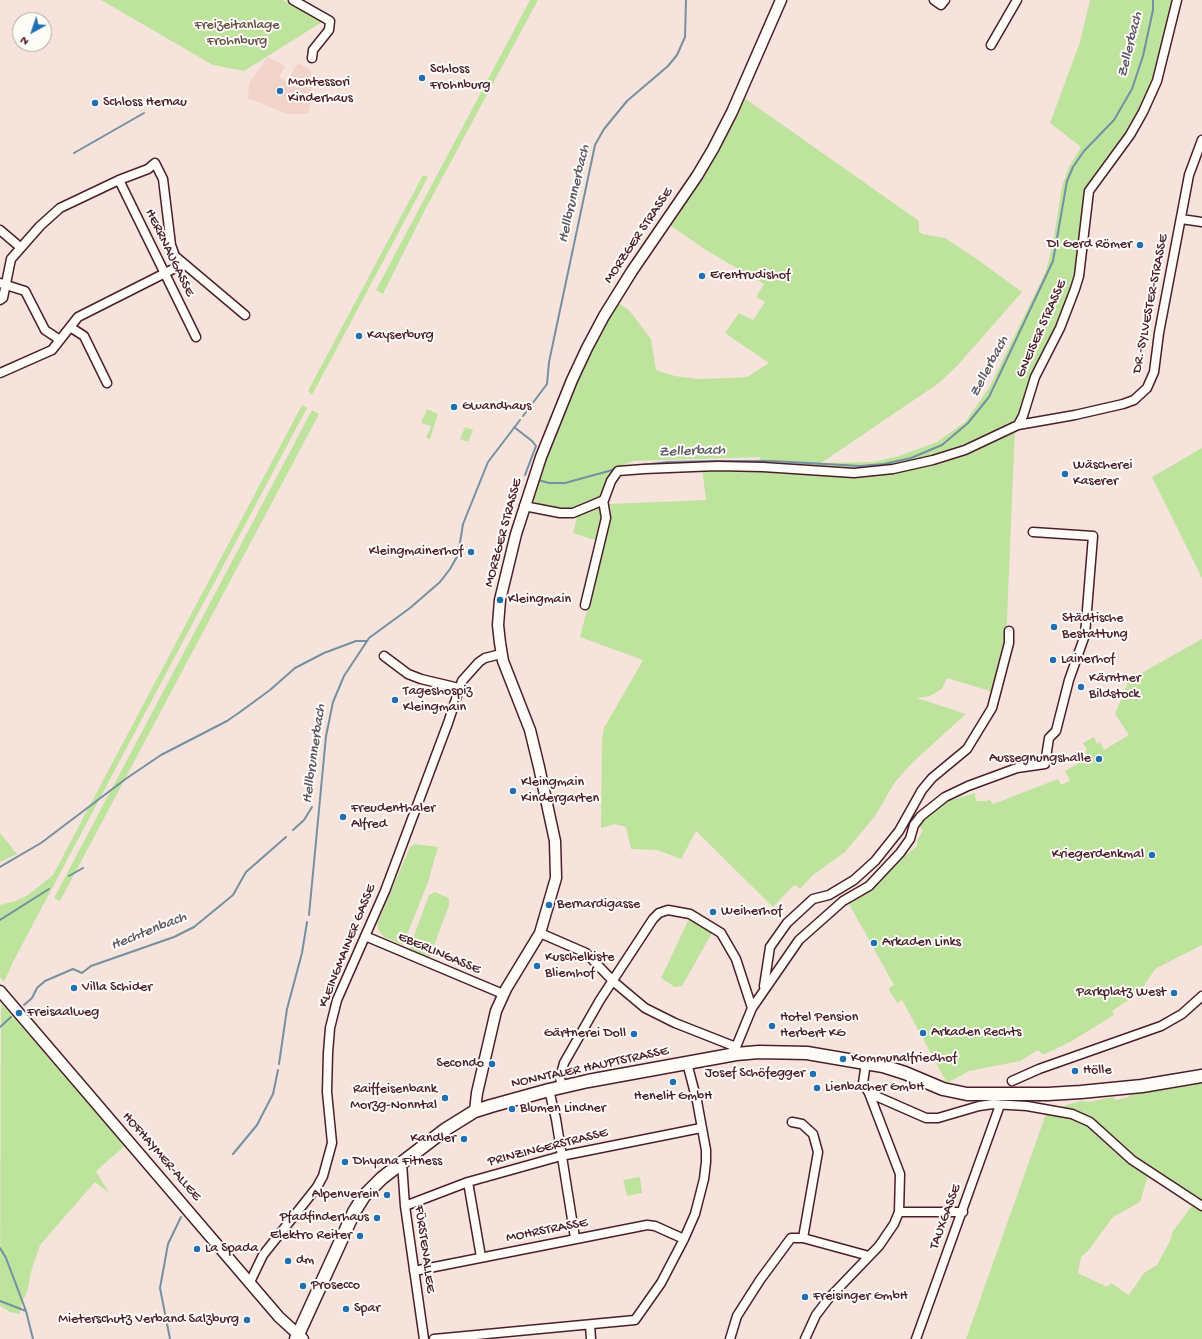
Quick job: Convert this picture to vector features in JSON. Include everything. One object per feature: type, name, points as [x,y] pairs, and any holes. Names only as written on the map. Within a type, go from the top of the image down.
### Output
[{"type":"main road","name":"NONNTALER HAUPTSTRASSE","points":[[299,1338],[354,1212],[364,1196],[382,1178],[446,1129],[475,1111],[562,1087],[688,1063],[736,1051],[807,1053],[883,1066],[905,1073],[944,1089],[967,1094],[1048,1094],[1081,1092],[1135,1087],[1202,1076]]},
{"type":"street","points":[[293,0],[330,21],[329,30],[313,50],[312,58]]},
{"type":"street","name":"MORZGER STRASSE","points":[[475,1111],[477,1093],[491,1030],[504,994],[540,933],[556,878],[555,841],[534,743],[501,654],[498,624],[500,600],[524,506],[548,438],[572,380],[591,341],[632,271],[715,145],[781,0]]},
{"type":"street","points":[[934,0],[941,6],[945,0]]},
{"type":"street","points":[[991,45],[1017,0]]},
{"type":"street","name":"GNEISER STRASSE","points":[[1018,425],[1023,416],[1035,377],[1060,328],[1077,282],[1089,191],[1130,135],[1157,81],[1177,0]]},
{"type":"street","name":"DR.-SYLVESTER-STRASSE","points":[[603,500],[611,481],[618,472],[670,467],[717,466],[763,467],[838,473],[868,472],[933,460],[965,450],[1018,425],[1123,404],[1134,400],[1147,388],[1154,372],[1159,333],[1189,175],[1202,140]]},
{"type":"street","points":[[0,300],[3,298],[3,284],[11,259],[20,247],[60,208],[119,180],[148,169],[155,163],[163,179],[171,245],[175,256],[245,315]]},
{"type":"street","name":"HERRNAUGASSE","points":[[119,180],[196,337]]},
{"type":"street","points":[[1181,219],[1202,222]]},
{"type":"street","points":[[0,230],[20,247]]},
{"type":"street","points":[[0,373],[50,351],[78,317],[183,264]]},
{"type":"street","points":[[3,284],[25,291],[45,330],[60,340]]},
{"type":"street","points":[[70,327],[84,336],[107,383]]},
{"type":"street","points":[[524,506],[569,514],[603,500],[606,518],[585,605]]},
{"type":"street","points":[[540,933],[586,953],[614,982],[645,1008],[736,1051],[752,1008],[764,988],[804,933],[843,902],[869,886],[900,853],[910,839],[916,822],[934,805],[944,797],[992,776],[1017,768],[1045,764],[1049,738],[1056,731],[1070,680],[1085,635],[1093,536],[1033,532]]},
{"type":"street","points":[[764,988],[770,947],[787,923],[813,899],[829,895],[854,880],[875,861],[899,831],[922,790],[932,778],[967,749],[992,708],[1008,643],[1009,631]]},
{"type":"street","name":"KLEINGMAINER GASSE","points":[[250,1282],[263,1255],[317,1187],[329,1158],[332,1143],[327,1092],[330,1028],[337,1000],[365,936],[412,820],[462,681],[479,662],[485,658],[501,654]]},
{"type":"street","points":[[384,656],[408,674],[421,679],[459,688]]},
{"type":"street","points":[[562,1087],[560,1078],[564,1063],[600,1000],[614,982],[653,918],[659,913],[668,910],[676,911],[698,918],[723,937],[736,959],[752,1008]]},
{"type":"street","name":"EBERLINGASSE","points":[[365,936],[504,994]]},
{"type":"street","name":"HOFHAYMER-ALLEE","points":[[0,991],[299,1338]]},
{"type":"street","points":[[1012,1081],[1039,1069],[1153,1030],[1182,1014],[1201,1001]]},
{"type":"street","points":[[434,1339],[511,1336],[635,1320],[661,1283],[684,1239],[695,1214],[704,1179],[706,1162],[697,1101],[688,1063]]},
{"type":"street","points":[[805,1339],[816,1315],[829,1298],[887,1236],[900,1212],[900,1174],[863,1078],[866,1064]]},
{"type":"street","points":[[549,1090],[556,1119],[575,1238]]},
{"type":"street","points":[[869,1092],[926,1118],[942,1117],[979,1106],[1000,1104],[1051,1109],[1082,1117],[1098,1128],[1132,1160],[1202,1206]]},
{"type":"street","name":"TAUXGASSE","points":[[916,1339],[963,1212],[1000,1104]]},
{"type":"street","points":[[792,1122],[802,1124],[813,1134],[818,1152],[803,1238]]},
{"type":"street","name":"PRINZINGERSTRASSE","points":[[405,1206],[468,1182],[561,1156],[701,1128]]},
{"type":"street","name":"FÜRSTENALLEE","points":[[402,1163],[405,1206],[424,1339]]},
{"type":"street","points":[[468,1182],[481,1257]]},
{"type":"street","points":[[900,1212],[963,1212]]},
{"type":"street","name":"MOHRSTRASSE","points":[[414,1271],[647,1225],[655,1226],[684,1239]]},
{"type":"street","points":[[730,1339],[737,1316],[760,1280],[791,1238],[803,1238],[869,1256]]},
{"type":"street","points":[[590,1325],[591,1339]]},
{"type":"shaded area","name":"Montessori Kinderhaus","points":[[267,57],[285,66],[279,77],[287,82],[298,63],[311,70],[312,98],[308,114],[287,114],[248,98],[249,84]]},
{"type":"green space","name":"Freizeitanlage Frohnburg","points":[[101,0],[283,0],[322,22],[244,71],[213,65]]},
{"type":"green space","points":[[530,0],[538,0],[426,208],[383,294],[376,290]]},
{"type":"green space","points":[[1090,0],[1172,0],[1160,55],[1147,95],[1124,139],[1108,158],[1084,194],[1076,281],[1020,417],[987,435],[954,449],[897,465],[868,470],[759,464],[760,457],[632,461],[614,470],[601,493],[610,504],[706,500],[702,468],[858,476],[905,470],[1015,429],[1006,641],[993,692],[947,678],[942,689],[930,696],[917,698],[966,714],[913,762],[895,782],[875,816],[845,852],[813,875],[800,889],[795,885],[791,888],[773,907],[696,831],[681,859],[657,850],[631,849],[626,827],[615,824],[601,828],[602,740],[604,728],[643,660],[580,637],[604,543],[573,533],[579,509],[567,511],[553,509],[536,504],[532,497],[543,462],[585,360],[617,302],[629,310],[651,339],[656,370],[675,376],[698,379],[747,377],[769,363],[725,333],[739,313],[753,320],[765,302],[756,297],[764,284],[706,250],[668,224],[743,97],[919,221],[919,231],[922,234],[945,238],[1022,292],[958,365],[939,383],[821,463],[873,462],[899,456],[937,442],[965,422],[989,388],[1046,271],[1053,243],[1062,186],[1069,167],[1081,147],[1050,123],[1080,42]]},
{"type":"green space","points":[[716,130],[718,131],[701,162],[655,229],[653,229],[695,167]]},
{"type":"green space","points":[[423,175],[428,177],[312,395],[308,391]]},
{"type":"green space","points":[[649,234],[652,235],[613,293],[611,293]]},
{"type":"green space","points":[[609,296],[610,299],[566,383],[567,377],[579,351]]},
{"type":"green space","points":[[302,405],[307,408],[14,960],[4,982],[0,977],[0,905],[18,900],[28,895],[53,875]]},
{"type":"green space","points":[[427,409],[438,414],[430,439],[426,438],[431,426],[421,423]]},
{"type":"green space","points":[[312,410],[319,414],[60,901],[54,898]]},
{"type":"green space","points":[[465,427],[473,430],[468,442],[460,439]]},
{"type":"green space","points":[[1202,448],[1202,578],[1152,477]]},
{"type":"green space","points":[[1202,639],[1202,945],[1155,969],[1139,993],[1112,1011],[1114,1015],[1070,1042],[1045,1054],[1042,1054],[1038,1050],[1020,1061],[969,1071],[947,1083],[902,1000],[897,1003],[890,992],[889,988],[894,985],[848,902],[917,846],[917,841],[923,830],[917,825],[934,807],[951,798],[952,800],[975,793],[976,801],[987,801],[990,799],[993,804],[1058,779],[1061,785],[1070,781],[1065,771],[1088,758],[1085,752],[1087,750],[1083,743],[1094,737],[1097,744],[1100,742],[1104,750],[1129,735],[1115,714],[1129,680]]},
{"type":"green space","points":[[0,833],[17,854],[0,862]]},
{"type":"green space","points":[[415,844],[438,847],[428,882],[403,945],[384,937],[378,929],[377,924],[410,847]]},
{"type":"green space","points":[[435,892],[449,898],[449,905],[430,957],[425,959],[408,952],[429,895]]},
{"type":"green space","points":[[689,919],[713,931],[682,986],[675,987],[661,978]]},
{"type":"green space","points":[[1,1003],[126,1145],[96,1171],[109,1193],[95,1182],[40,1245],[31,1272],[27,1292],[22,1302],[20,1314],[10,1312],[0,1306]]},
{"type":"green space","points":[[1202,1083],[1202,1339],[966,1339],[1047,1111],[1080,1101],[1089,1102],[1112,1097],[1116,1100],[1126,1098],[1130,1095]],"holes":[[[1150,1169],[1197,1199],[1173,1231],[1170,1241],[1157,1265],[1144,1273],[1129,1295],[1111,1283],[1107,1287],[1078,1273],[1081,1257],[1088,1251],[1113,1217],[1140,1202]]]},
{"type":"green space","points":[[640,1177],[642,1193],[627,1196],[623,1180]]},
{"type":"waterway","name":"Hellbrunnerbach","points":[[523,416],[547,384],[549,362],[595,145],[604,129],[627,101],[668,66],[677,55],[685,37],[686,0]]},
{"type":"waterway","name":"Zellerbach","points":[[624,467],[668,462],[716,461],[772,461],[860,466],[884,464],[911,458],[942,445],[968,423],[989,397],[1053,261],[1067,181],[1073,167],[1084,151],[1114,120],[1132,89],[1143,56],[1153,10],[1153,0]]},
{"type":"waterway","points":[[74,153],[144,113]]},
{"type":"waterway","name":"Hellbrunnerbach","points":[[309,915],[326,736],[333,702],[344,676],[369,638],[410,608],[440,582],[450,569],[458,555],[463,524],[488,462],[520,420]]},
{"type":"waterway","name":"Zellerbach","points":[[514,427],[536,446],[525,475]]},
{"type":"waterway","name":"Zellerbach","points":[[538,480],[549,483],[565,483],[616,469]]},
{"type":"waterway","points":[[0,867],[41,843],[127,778],[161,755],[227,721],[270,690],[295,668],[324,653],[356,641],[366,641]]},
{"type":"waterway","name":"Hechtenbach","points":[[293,830],[304,820],[312,807]]},
{"type":"waterway","name":"Hechtenbach","points":[[24,1005],[32,998],[37,988],[45,981],[73,969],[82,973],[91,966],[174,937],[194,927],[233,895],[246,872],[286,837]]},
{"type":"waterway","name":"Hechtenbach","points":[[69,876],[83,868]]},
{"type":"waterway","name":"Hechtenbach","points":[[0,920],[49,889]]},
{"type":"waterway","name":"Hellbrunnerbach","points":[[279,1064],[287,1009],[302,953],[307,922]]},
{"type":"waterway","name":"Hechtenbach","points":[[0,1027],[11,1017]]},
{"type":"waterway","name":"Hellbrunnerbach","points":[[233,1154],[257,1125],[273,1094],[278,1070]]},
{"type":"waterway","name":"Hellbrunnerbach","points":[[170,1339],[160,1288],[168,1244],[181,1217]]},
{"type":"waterway","name":"Hechtenbach","points":[[0,1248],[6,1258],[26,1311]]},
{"type":"waterway","name":"Hechtenbach","points":[[0,1301],[26,1311],[33,1339]]},
{"type":"place","name":"Schloss Frohnburg","points":[[422,78]]},
{"type":"place","name":"Montessori Kinderhaus","points":[[280,91]]},
{"type":"place","name":"Schloss Hernau","points":[[95,103]]},
{"type":"place","name":"DI Gerd Römer","points":[[1140,245]]},
{"type":"place","name":"Erentrudishof","points":[[702,276]]},
{"type":"place","name":"Kayserburg","points":[[359,336]]},
{"type":"place","name":"Gwandhaus","points":[[454,407]]},
{"type":"place","name":"Wäscherei Kaserer","points":[[1065,474]]},
{"type":"place","name":"Kleingmainerhof","points":[[471,552]]},
{"type":"place","name":"Kleingmain","points":[[500,600]]},
{"type":"place","name":"Städtische Bestattung","points":[[1054,627]]},
{"type":"place","name":"Lainerhof","points":[[1053,660]]},
{"type":"place","name":"Kärntner Bildstock","points":[[1081,687]]},
{"type":"place","name":"Tageshospiz Kleingmain","points":[[395,700]]},
{"type":"place","name":"Aussegnungshalle","points":[[1099,759]]},
{"type":"place","name":"Kleingmain Kindergarten","points":[[513,791]]},
{"type":"place","name":"Freudenthaler Alfred","points":[[343,817]]},
{"type":"place","name":"Kriegerdenkmal","points":[[1152,855]]},
{"type":"place","name":"Bernardigasse","points":[[549,905]]},
{"type":"place","name":"Weiherhof","points":[[713,912]]},
{"type":"place","name":"Arkaden Links","points":[[874,943]]},
{"type":"place","name":"Kuschelkiste Bliemhof","points":[[537,966]]},
{"type":"place","name":"Villa Schider","points":[[74,988]]},
{"type":"place","name":"Parkplatz West","points":[[1174,993]]},
{"type":"place","name":"Freisaalweg","points":[[19,1013]]},
{"type":"place","name":"Hotel Pension Herbert KG","points":[[772,1026]]},
{"type":"place","name":"Arkaden Rechts","points":[[923,1033]]},
{"type":"place","name":"Gärtnerei Doll","points":[[634,1034]]},
{"type":"place","name":"Kommunalfriedhof","points":[[843,1059]]},
{"type":"place","name":"Secondo","points":[[492,1064]]},
{"type":"place","name":"Hölle","points":[[1075,1071]]},
{"type":"place","name":"Josef Schöfegger","points":[[813,1074]]},
{"type":"place","name":"Henelit GmbH","points":[[673,1082]]},
{"type":"place","name":"Lienbacher GmbH","points":[[817,1088]]},
{"type":"place","name":"Raiffeisenbank Morzg-Nonntal","points":[[445,1098]]},
{"type":"place","name":"Blumen Lindner","points":[[512,1109]]},
{"type":"place","name":"Kandler","points":[[464,1139]]},
{"type":"place","name":"Dhyana Fitness","points":[[345,1162]]},
{"type":"place","name":"Alpenverein","points":[[387,1195]]},
{"type":"place","name":"Pfadfinderhaus","points":[[377,1218]]},
{"type":"place","name":"Elektro Reiter","points":[[360,1236]]},
{"type":"place","name":"La Spada","points":[[197,1249]]},
{"type":"place","name":"dm","points":[[288,1261]]},
{"type":"place","name":"Prosecco","points":[[303,1286]]},
{"type":"place","name":"Freisinger GmbH","points":[[805,1297]]},
{"type":"place","name":"Spar","points":[[346,1309]]},
{"type":"place","name":"Mieterschutz Verband Salzburg","points":[[247,1320]]}]
